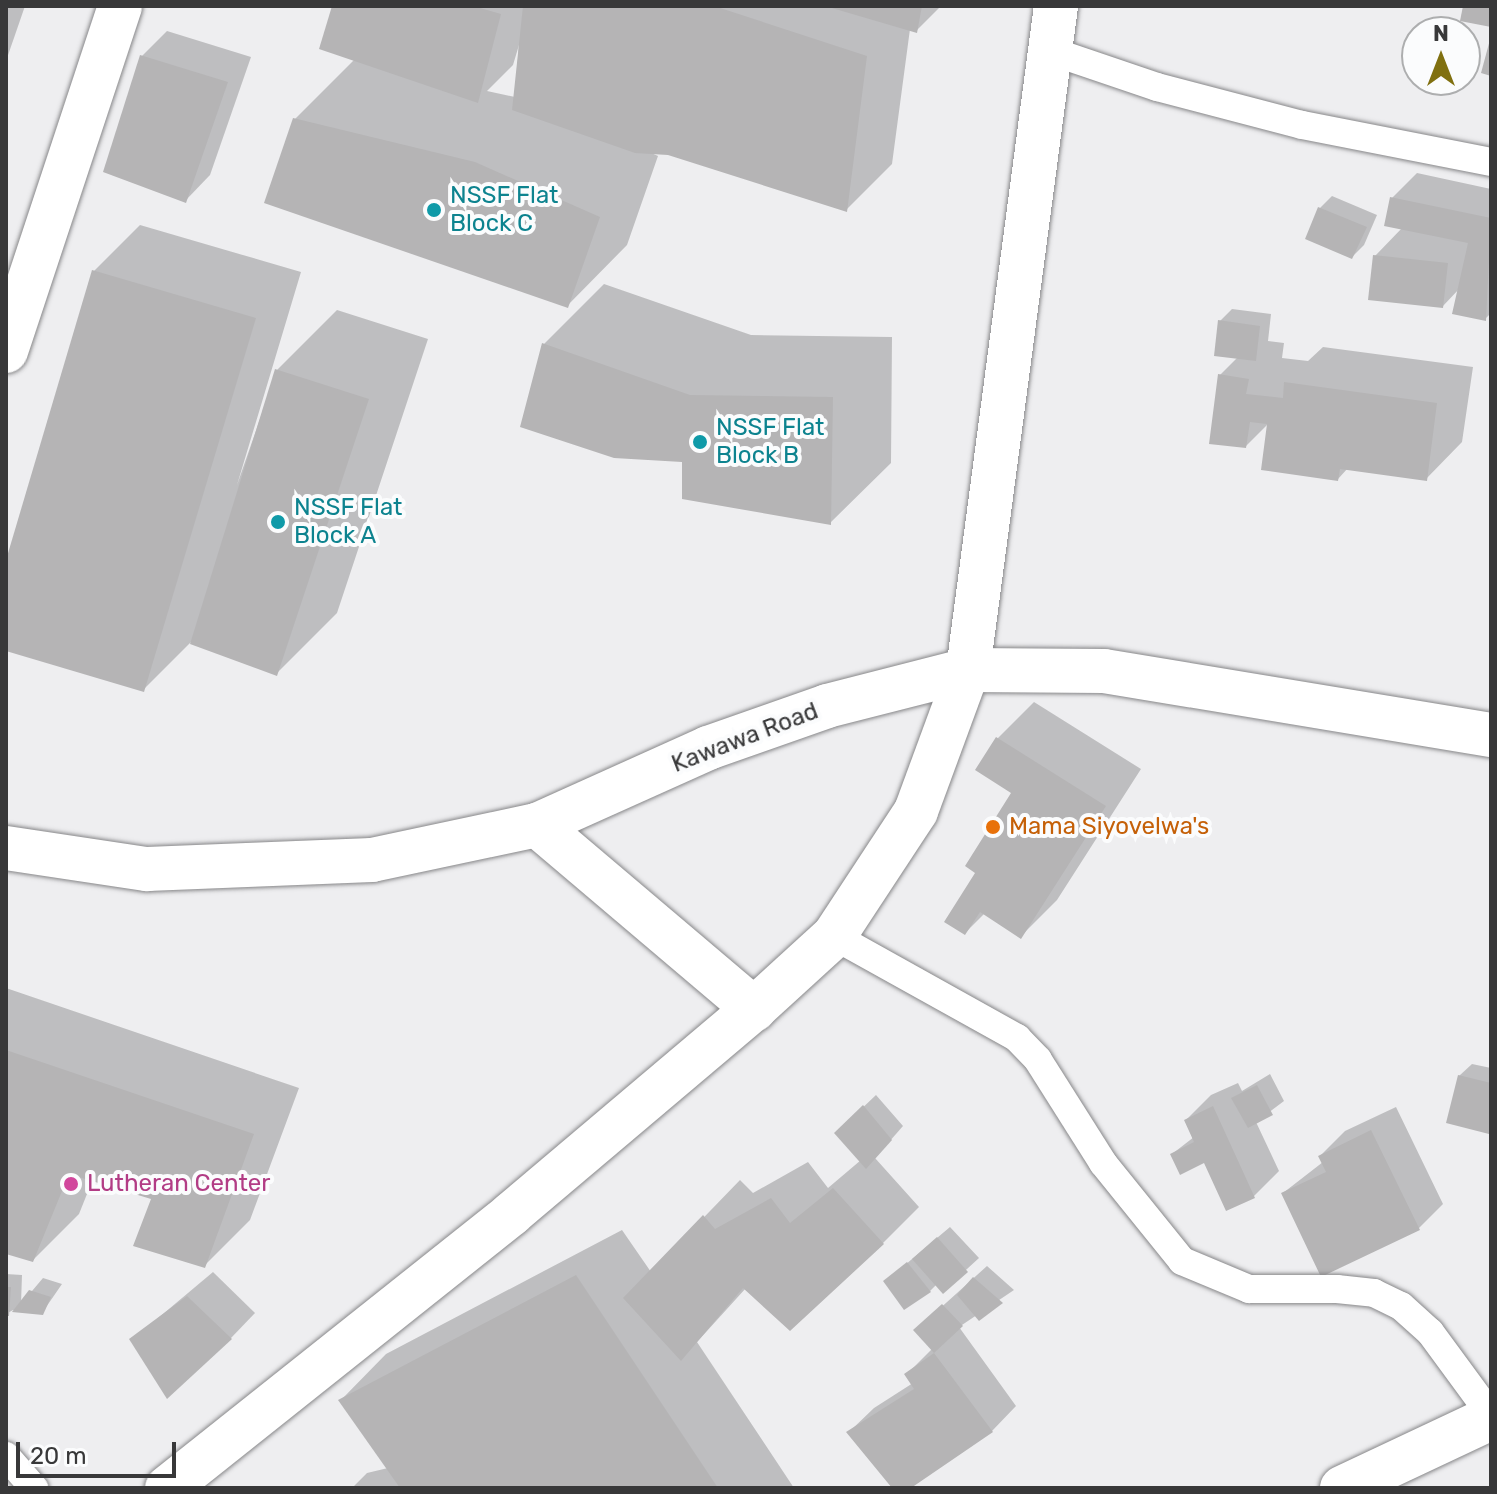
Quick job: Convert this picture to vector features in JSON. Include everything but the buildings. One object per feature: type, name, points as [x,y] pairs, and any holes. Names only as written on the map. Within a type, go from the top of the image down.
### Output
[{"type":"street","points":[[6,351],[120,6]]},
{"type":"street","points":[[167,1488],[511,1214],[754,1009],[834,936],[916,811],[968,670],[1056,6]]},
{"type":"street","name":"Kawawa Road","points":[[6,848],[147,869],[372,860],[537,825],[738,738],[827,706],[968,670],[1104,671],[1491,735]]},
{"type":"street","points":[[537,825],[754,1009]]},
{"type":"street","points":[[1342,1488],[1491,1416]]},
{"type":"lane","points":[[1051,51],[1157,87],[1302,125],[1491,162]]},
{"type":"lane","points":[[834,936],[1017,1038],[1038,1060],[1103,1163],[1182,1261],[1249,1289],[1337,1289],[1374,1293],[1401,1306],[1430,1332],[1491,1416]]},
{"type":"lane","points":[[6,1456],[34,1488]]},
{"type":"place","name":"NSSF Flat Block C","points":[[434,210]]},
{"type":"place","name":"NSSF Flat Block B","points":[[700,442]]},
{"type":"place","name":"NSSF Flat Block A","points":[[278,522]]},
{"type":"place","name":"Mama Siyovelwa's","points":[[993,827]]},
{"type":"place","name":"Lutheran Center","points":[[71,1184]]}]
